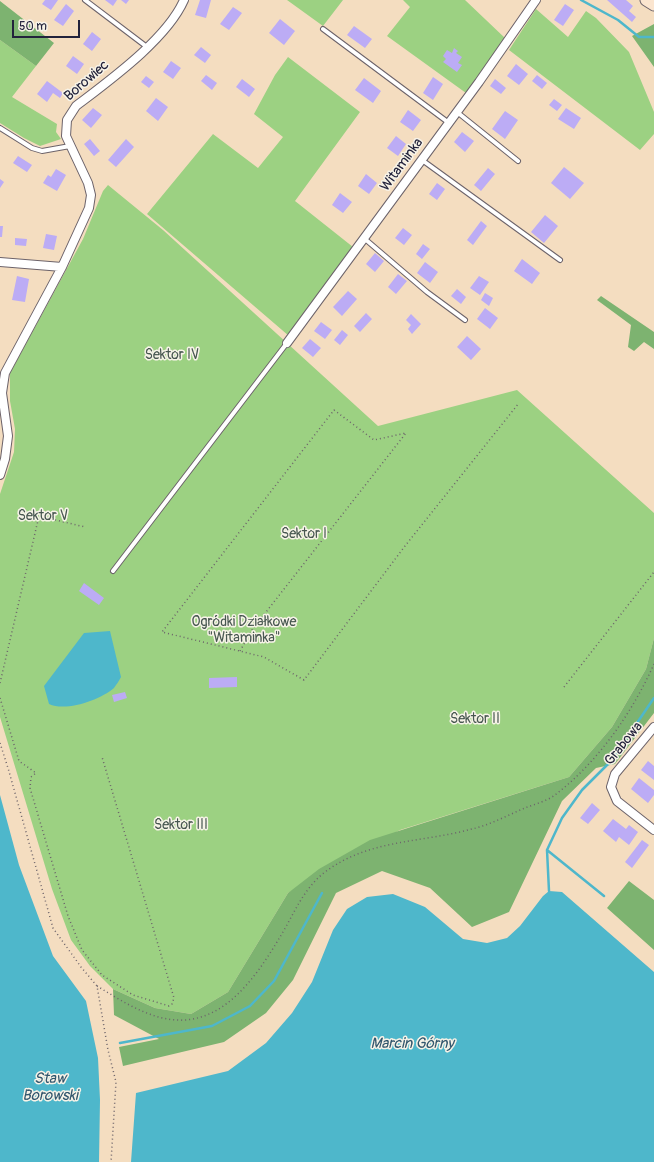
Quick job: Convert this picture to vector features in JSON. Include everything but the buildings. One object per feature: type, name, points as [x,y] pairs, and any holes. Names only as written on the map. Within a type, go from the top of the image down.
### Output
[{"type":"street","name":"Borowiec","points":[[0,475],[5,459],[8,436],[2,393],[5,372],[87,217],[91,201],[88,183],[66,136],[66,125],[73,109],[147,48],[174,18],[184,0]]},
{"type":"street","name":"Witaminka","points":[[287,343],[457,112],[536,0]]},
{"type":"street","points":[[646,0],[654,5]]},
{"type":"street","points":[[0,262],[62,266]]},
{"type":"street","name":"Grabowa","points":[[654,727],[615,774],[611,787],[616,800],[654,830]]},
{"type":"lane","points":[[85,0],[147,48]]},
{"type":"lane","points":[[323,28],[449,123]]},
{"type":"lane","points":[[457,112],[518,161]]},
{"type":"lane","points":[[0,128],[37,150],[42,151],[70,146]]},
{"type":"lane","points":[[422,160],[560,260]]},
{"type":"lane","points":[[364,239],[427,292],[465,320]]},
{"type":"lane","points":[[113,571],[287,343]]},
{"type":"path","points":[[240,651],[252,630],[406,433],[374,440],[334,410],[162,632],[264,657],[304,680],[405,546],[519,403]]},
{"type":"path","points":[[0,683],[39,516],[85,527]]},
{"type":"path","points":[[564,687],[654,572]]},
{"type":"path","points":[[0,743],[53,928],[81,967],[97,986],[135,1009],[158,1017],[182,1019],[201,1017],[227,1003],[253,978],[280,938],[304,893],[324,873],[354,854],[404,840],[472,829],[554,797],[588,764],[629,713],[654,664]]},
{"type":"path","points":[[0,698],[19,761],[36,773],[30,777],[30,788],[68,916],[82,950],[102,975],[133,996],[169,1006],[172,1004],[174,998],[102,757]]},
{"type":"path","points":[[97,986],[108,1050],[116,1082],[111,1162]]},
{"type":"green space","points":[[287,0],[343,0],[323,26]]},
{"type":"green space","points":[[403,0],[465,0],[506,39],[466,93],[387,36],[410,7]]},
{"type":"green space","points":[[0,1],[54,43],[36,66],[0,40]]},
{"type":"green space","points":[[536,9],[568,37],[586,11],[596,18],[629,52],[654,112],[654,134],[640,150],[509,50]]},
{"type":"green space","points":[[654,24],[654,67],[632,36]]},
{"type":"green space","points":[[0,40],[36,66],[12,97],[57,124],[56,132],[61,139],[40,146],[0,123]]},
{"type":"green space","points":[[288,57],[360,112],[295,201],[353,247],[289,336],[147,214],[213,134],[258,168],[283,137],[254,114],[275,75]]},
{"type":"green space","name":"Ogródki Działkowe \"Witaminka\"","points":[[108,185],[163,230],[378,426],[517,390],[654,513],[654,638],[646,669],[612,727],[569,777],[400,830],[288,893],[228,992],[191,1014],[155,1008],[113,989],[90,966],[71,940],[52,889],[0,717],[0,494],[14,452],[15,429],[10,401],[10,373],[83,239],[103,191]]},
{"type":"green space","points":[[601,296],[654,332],[654,349],[644,342],[634,351],[628,347],[631,325],[597,300]]},
{"type":"green space","points":[[654,638],[654,713],[615,764],[596,768],[562,801],[509,912],[472,927],[430,888],[382,871],[336,893],[293,980],[266,1013],[224,1042],[123,1066],[119,1047],[159,1039],[114,1015],[113,989],[155,1008],[191,1014],[228,992],[288,893],[319,869],[370,840],[569,777],[612,727],[646,669]]},
{"type":"green space","points":[[629,881],[654,900],[654,950],[607,908]]},
{"type":"water","points":[[110,631],[121,677],[114,688],[100,697],[83,704],[64,707],[49,704],[44,686],[84,633]]},
{"type":"water","name":"Staw Borowski","points":[[0,795],[19,865],[53,956],[86,1001],[98,1058],[100,1100],[99,1162],[0,1162]]},
{"type":"water","name":"Marcin Górny","points":[[549,891],[562,892],[654,972],[654,1162],[131,1162],[136,1093],[228,1071],[266,1043],[292,1013],[312,982],[333,930],[347,909],[367,897],[393,894],[425,907],[463,939],[487,943],[507,938],[520,926],[543,896]]},
{"type":"waterway","points":[[581,0],[618,20],[639,37],[654,37]]},
{"type":"waterway","points":[[549,891],[547,850],[562,818],[582,790],[611,761],[654,698]]},
{"type":"waterway","points":[[547,850],[604,896]]},
{"type":"waterway","points":[[120,1043],[212,1026],[250,1006],[274,981],[322,893]]},
{"type":"park label","name":"Sektor IV","points":[[172,355]]},
{"type":"park label","name":"Sektor V","points":[[43,516]]},
{"type":"park label","name":"Sektor I","points":[[304,534]]},
{"type":"park label","name":"Sektor II","points":[[475,719]]},
{"type":"park label","name":"Sektor III","points":[[181,825]]}]
